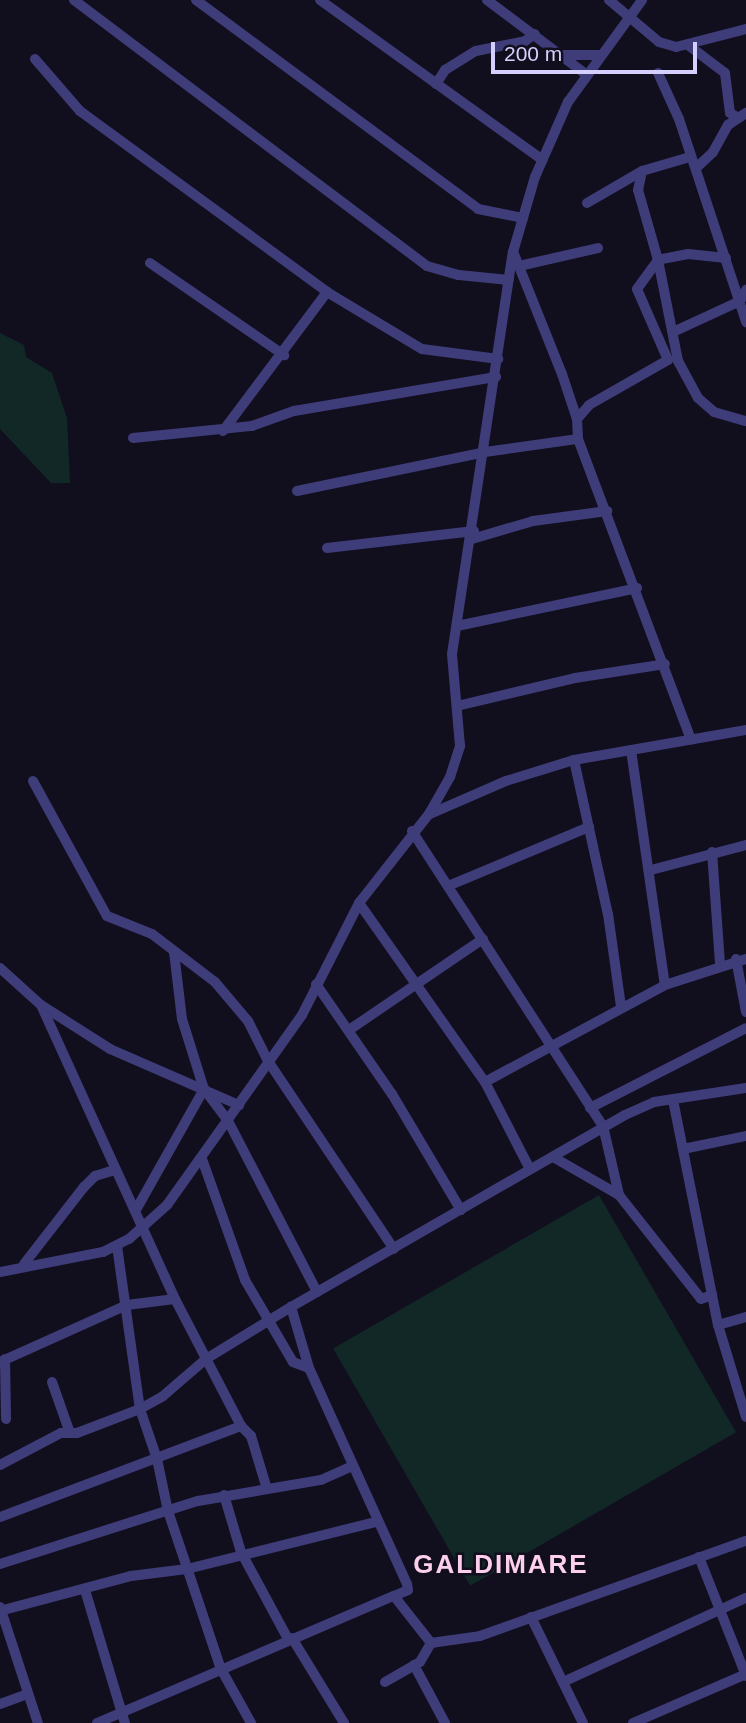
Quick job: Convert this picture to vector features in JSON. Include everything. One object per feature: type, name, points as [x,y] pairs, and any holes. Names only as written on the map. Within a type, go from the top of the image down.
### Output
[{"type":"street","points":[[74,0],[427,266],[459,275],[509,280]]},
{"type":"street","points":[[196,0],[478,209],[523,218]]},
{"type":"street","points":[[320,0],[543,160]]},
{"type":"street","points":[[487,0],[564,55],[587,75]]},
{"type":"street","points":[[609,0],[659,42],[688,46],[746,29]]},
{"type":"street","points":[[0,1272],[24,1264],[117,1247],[143,1228],[202,1159],[227,1119],[302,1015],[359,903],[412,831],[429,814],[460,746],[452,654],[473,535],[513,252],[543,160],[568,102],[642,0]]},
{"type":"street","points":[[436,84],[445,71],[476,51],[535,34]]},
{"type":"street","points":[[688,46],[724,73],[730,113],[742,115]]},
{"type":"street","points":[[564,55],[601,55]]},
{"type":"street","points":[[35,59],[80,111],[327,292],[422,349],[498,359]]},
{"type":"street","points":[[658,73],[679,119],[726,258],[744,294],[746,322]]},
{"type":"street","points":[[695,168],[713,152],[728,125],[742,115]]},
{"type":"street","points":[[587,202],[642,171],[690,158]]},
{"type":"street","points":[[642,171],[640,204],[658,260],[673,332],[673,360]]},
{"type":"street","points":[[519,266],[598,248]]},
{"type":"street","points":[[513,252],[577,419],[579,439],[637,588],[691,739]]},
{"type":"street","points":[[726,258],[688,254],[658,260],[637,289],[673,360],[705,406],[746,421]]},
{"type":"street","points":[[150,263],[284,355]]},
{"type":"street","points":[[223,431],[284,355],[327,292]]},
{"type":"street","points":[[673,332],[744,294]]},
{"type":"street","points":[[577,419],[589,405],[673,360]]},
{"type":"street","points":[[133,438],[223,431],[294,411],[496,377]]},
{"type":"street","points":[[297,491],[485,452],[579,439]]},
{"type":"street","points":[[327,548],[473,535],[559,516],[607,511]]},
{"type":"street","points":[[457,626],[637,588]]},
{"type":"street","points":[[457,706],[575,678],[665,664]]},
{"type":"street","points":[[429,814],[506,781],[574,760],[746,730]]},
{"type":"street","points":[[631,750],[651,870],[665,985]]},
{"type":"street","points":[[574,760],[608,914],[621,1007]]},
{"type":"street","points":[[33,781],[107,916],[152,934],[215,982],[248,1021],[268,1061],[394,1249]]},
{"type":"street","points":[[448,886],[589,827]]},
{"type":"street","points":[[412,831],[603,1126],[619,1195]]},
{"type":"street","points":[[651,870],[746,845]]},
{"type":"street","points":[[712,852],[720,964]]},
{"type":"street","points":[[359,903],[485,1082],[530,1169]]},
{"type":"street","points":[[349,1030],[418,986],[483,939]]},
{"type":"street","points":[[174,952],[182,1019],[204,1090],[227,1119],[317,1292]]},
{"type":"street","points":[[485,1082],[665,985],[741,959],[746,1012]]},
{"type":"street","points":[[0,968],[41,1005],[110,1049],[239,1105]]},
{"type":"street","points":[[316,984],[349,1030],[461,1210]]},
{"type":"street","points":[[41,1005],[115,1170],[137,1208],[143,1228],[176,1299],[241,1426],[251,1436],[267,1489]]},
{"type":"street","points":[[590,1108],[746,1028]]},
{"type":"street","points":[[0,1465],[70,1433],[140,1409],[163,1396],[206,1359],[266,1321],[603,1126],[654,1102],[746,1088]]},
{"type":"street","points":[[137,1208],[204,1090]]},
{"type":"street","points":[[673,1101],[718,1325],[746,1417]]},
{"type":"street","points":[[683,1149],[746,1136]]},
{"type":"street","points":[[553,1157],[619,1195],[701,1298],[712,1295]]},
{"type":"street","points":[[202,1159],[245,1280],[266,1321],[293,1362],[309,1368]]},
{"type":"street","points":[[24,1264],[84,1187],[95,1176],[115,1170]]},
{"type":"street","points":[[117,1247],[140,1409],[157,1459],[167,1511],[221,1669],[251,1723]]},
{"type":"street","points":[[6,1419],[3,1361],[99,1322],[127,1305],[176,1299]]},
{"type":"street","points":[[97,1723],[123,1718],[221,1669],[408,1590],[309,1368],[290,1307]]},
{"type":"street","points":[[718,1325],[746,1317]]},
{"type":"street","points":[[52,1382],[70,1433]]},
{"type":"street","points":[[0,1517],[241,1426]]},
{"type":"street","points":[[0,1564],[224,1495],[321,1480],[353,1466]]},
{"type":"street","points":[[224,1495],[241,1552],[290,1639],[344,1723]]},
{"type":"street","points":[[38,1723],[0,1609],[85,1590],[131,1576],[187,1569],[241,1552],[376,1522]]},
{"type":"street","points":[[385,1682],[414,1665],[431,1643],[480,1636],[746,1541]]},
{"type":"street","points":[[633,1723],[746,1675],[699,1557]]},
{"type":"street","points":[[85,1590],[123,1718]]},
{"type":"street","points":[[394,1596],[431,1643]]},
{"type":"street","points":[[563,1682],[746,1598]]},
{"type":"street","points":[[531,1618],[583,1723]]},
{"type":"street","points":[[414,1665],[445,1723]]},
{"type":"street","points":[[0,1704],[27,1694]]},
{"type":"green space","points":[[0,333],[24,345],[26,357],[52,373],[67,418],[70,483],[51,483],[0,429]]},
{"type":"green space","points":[[599,1195],[736,1432],[470,1586],[333,1348]]},
{"type":"district","name":"GALDIMARE","points":[[501,1565]]}]
